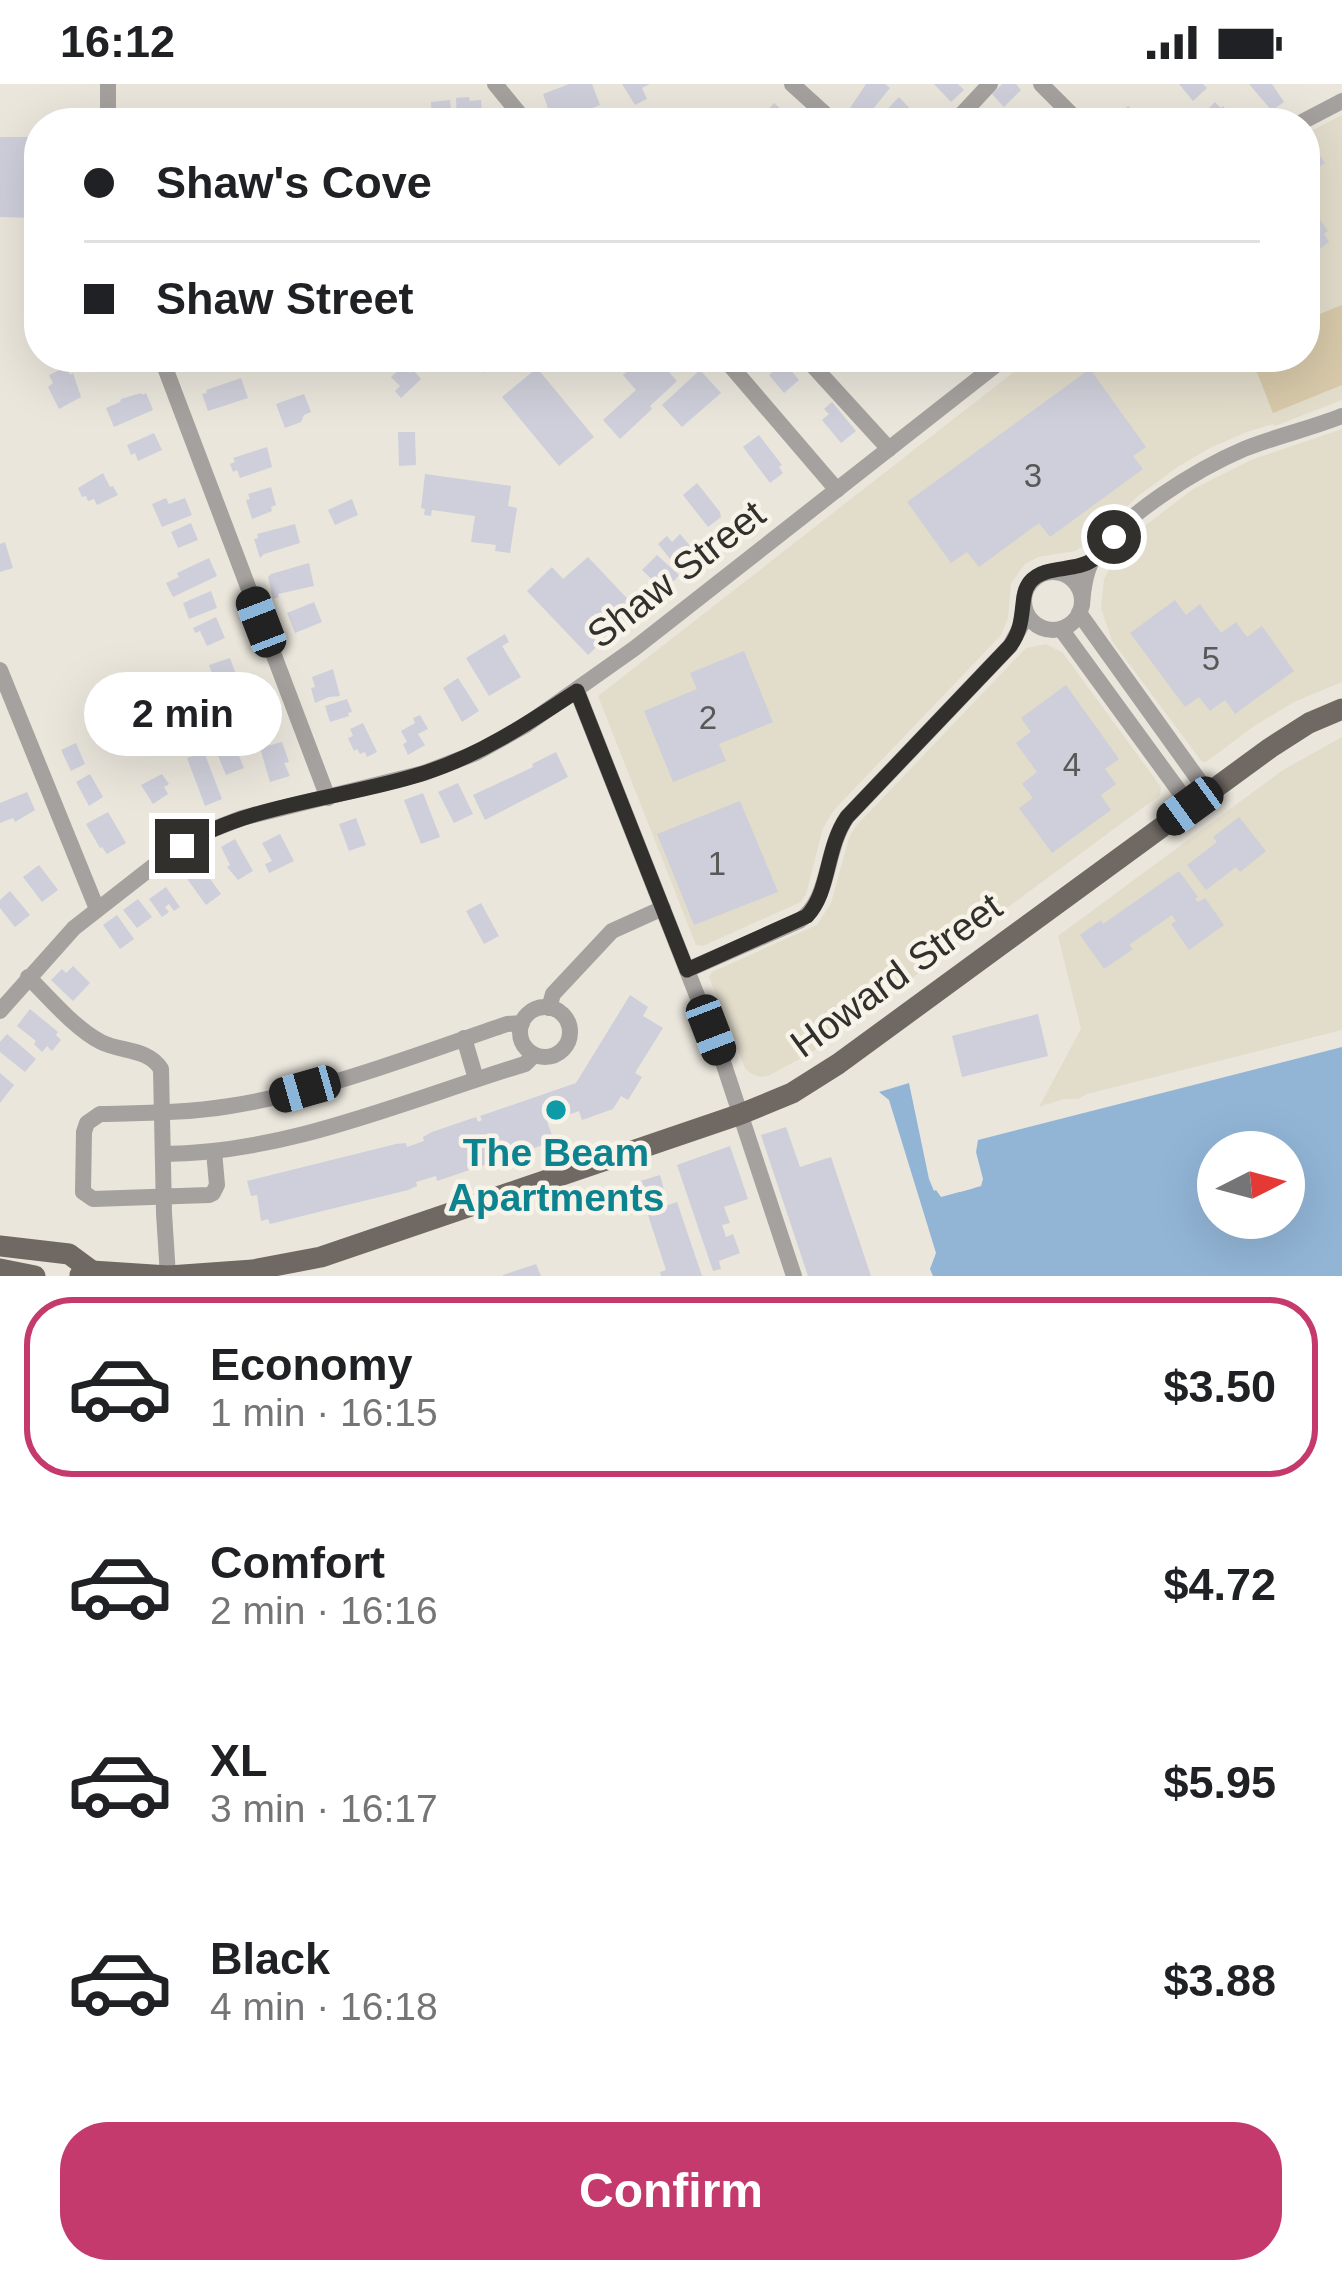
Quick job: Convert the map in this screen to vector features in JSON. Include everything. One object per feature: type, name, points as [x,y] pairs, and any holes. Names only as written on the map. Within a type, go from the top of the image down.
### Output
[{"type":"main road","name":"Howard Street","points":[[0,1246],[69,1254],[84,1273],[168,1276],[253,1270],[321,1257],[780,1099],[816,1080],[1289,735],[1342,709]]},
{"type":"main road","points":[[0,1269],[35,1276]]},
{"type":"street","points":[[495,84],[515,108]]},
{"type":"street","points":[[792,84],[818,108]]},
{"type":"street","points":[[968,108],[990,84]]},
{"type":"street","points":[[1041,84],[1065,108]]},
{"type":"street","points":[[166,372],[328,798]]},
{"type":"street","points":[[736,372],[837,490]]},
{"type":"street","points":[[820,372],[889,449]]},
{"type":"street","name":"Shaw Street","points":[[0,1011],[62,939],[201,834],[228,822],[424,773],[502,740],[577,691],[987,372]]},
{"type":"street","points":[[687,970],[807,916],[818,901],[831,849],[847,817],[1010,646],[1028,634],[1075,620],[1093,560],[1136,516],[1186,479],[1244,449],[1342,416]]},
{"type":"street","points":[[1010,646],[1021,626],[1030,581],[1093,560]]},
{"type":"street","points":[[1053,571],[1069,576],[1080,588],[1081,609],[1199,800]]},
{"type":"street","points":[[1024,605],[1030,620],[1053,629],[1199,800]]},
{"type":"street","points":[[0,670],[97,909]]},
{"type":"street","points":[[577,691],[741,1114],[794,1276]]},
{"type":"street","points":[[549,1008],[553,994],[611,931],[663,908]]},
{"type":"street","points":[[28,977],[98,1040],[158,1061],[168,1276]]},
{"type":"street","points":[[549,1008],[566,1018],[568,1042],[558,1054],[542,1057],[534,1055],[520,1035],[529,1013],[549,1008]]},
{"type":"street","points":[[214,1151],[217,1185],[213,1193],[93,1199],[83,1192],[84,1132],[100,1114],[226,1107],[273,1098],[522,1023]]},
{"type":"street","points":[[464,1039],[476,1079]]},
{"type":"street","points":[[164,1154],[283,1139],[525,1064],[534,1055]]},
{"type":"shaded area","points":[[1342,115],[1342,400],[1212,447],[1138,496],[1092,541],[1075,551],[1025,564],[1011,583],[1008,618],[1001,635],[834,810],[823,828],[801,902],[696,945],[598,696],[1014,372],[1320,372],[1320,126]]},
{"type":"shaded area","points":[[1342,305],[1342,385],[1273,413],[1257,372],[1320,372],[1320,314]]},
{"type":"shaded area","points":[[1342,429],[1342,682],[1294,702],[1202,762],[1112,641],[1101,608],[1104,579],[1115,558],[1146,525],[1193,489],[1251,460]]},
{"type":"shaded area","points":[[1046,644],[1063,653],[1161,787],[1160,795],[812,1052],[768,1076],[750,1073],[709,977],[712,972],[817,925],[831,903],[855,827],[1026,648]]},
{"type":"shaded area","points":[[1342,737],[1342,1036],[1071,1104],[1039,1107],[1081,1029],[1058,936],[1283,770]]},
{"type":"water","points":[[1342,1036],[1342,1276],[933,1276],[930,1269],[936,1253],[889,1100],[879,1092],[909,1083],[934,1191],[941,1197],[974,1188],[963,1143]]},
{"type":"pier","points":[[1342,1030],[1342,1047],[978,1140],[981,1186],[960,1192],[966,1184],[957,1142],[964,1130],[1064,1099]]},
{"type":"building","points":[[569,84],[592,84],[600,105],[548,108],[543,94]]},
{"type":"building","points":[[622,84],[650,84],[642,88],[647,99],[635,105]]},
{"type":"building","points":[[866,84],[890,88],[874,108],[850,108]]},
{"type":"building","points":[[934,84],[958,84],[964,90],[951,102]]},
{"type":"building","points":[[1002,84],[1016,84],[1021,90],[1004,107],[992,94]]},
{"type":"building","points":[[1179,84],[1203,84],[1207,88],[1193,101]]},
{"type":"building","points":[[1249,84],[1272,84],[1284,102],[1269,108]]},
{"type":"building","points":[[899,97],[909,108],[888,108]]},
{"type":"building","points":[[456,98],[481,100],[482,108],[456,108]]},
{"type":"building","points":[[450,100],[451,108],[431,108],[431,102]]},
{"type":"building","points":[[0,137],[24,137],[24,218],[0,217]]},
{"type":"building","points":[[1320,220],[1328,231],[1324,234],[1329,242],[1320,248]]},
{"type":"building","points":[[396,372],[415,372],[421,379],[401,398],[395,391],[400,386],[391,377]]},
{"type":"building","points":[[532,372],[540,372],[594,437],[559,466],[502,397]]},
{"type":"building","points":[[669,372],[677,381],[620,439],[603,420],[636,390],[623,375]]},
{"type":"building","points":[[698,372],[721,393],[682,427],[662,405]]},
{"type":"building","points":[[792,372],[799,380],[784,393],[769,375]]},
{"type":"building","points":[[1086,372],[1092,372],[1146,447],[1133,456],[1143,469],[1050,537],[1039,523],[979,567],[967,552],[951,563],[907,502]]},
{"type":"building","points":[[73,373],[81,397],[59,409],[48,387],[53,383],[49,375]]},
{"type":"building","points":[[241,378],[248,398],[208,411],[202,394],[206,390]]},
{"type":"building","points":[[146,393],[153,410],[114,427],[106,408]]},
{"type":"building","points":[[304,394],[311,412],[285,428],[276,404]]},
{"type":"building","points":[[832,402],[856,431],[841,443],[822,420]]},
{"type":"building","points":[[398,432],[415,432],[416,465],[399,466]]},
{"type":"building","points":[[154,433],[162,450],[138,461],[127,445]]},
{"type":"building","points":[[759,435],[782,465],[783,473],[770,483],[743,447]]},
{"type":"building","points":[[267,447],[272,467],[240,478],[237,470],[233,472],[233,458]]},
{"type":"building","points":[[103,473],[118,495],[97,505],[94,499],[82,497],[78,488]]},
{"type":"building","points":[[425,474],[511,486],[508,506],[517,508],[510,553],[495,551],[496,545],[471,542],[475,516],[432,510],[431,516],[424,515]]},
{"type":"building","points":[[697,483],[720,512],[721,517],[708,527],[683,495]]},
{"type":"building","points":[[271,487],[276,505],[252,519],[248,494]]},
{"type":"building","points":[[166,498],[169,504],[185,498],[192,515],[162,527],[152,504]]},
{"type":"building","points":[[352,499],[358,515],[335,525],[328,510]]},
{"type":"building","points":[[191,523],[198,540],[178,548],[171,532]]},
{"type":"building","points":[[295,524],[300,543],[260,558],[257,534]]},
{"type":"building","points":[[680,534],[692,548],[680,571],[658,544],[667,536],[672,542]]},
{"type":"building","points":[[5,542],[13,568],[0,572],[0,544]]},
{"type":"building","points":[[657,555],[679,575],[671,584],[663,577],[657,584],[642,570]]},
{"type":"building","points":[[588,557],[637,609],[588,655],[527,591],[552,567],[563,579]]},
{"type":"building","points":[[209,558],[217,576],[173,597],[166,583]]},
{"type":"building","points":[[309,563],[314,586],[273,599],[271,574]]},
{"type":"building","points":[[211,591],[217,608],[189,619],[183,603]]},
{"type":"building","points":[[1175,600],[1186,615],[1200,604],[1221,633],[1236,622],[1247,637],[1262,626],[1294,671],[1235,714],[1225,700],[1210,711],[1199,697],[1185,707],[1130,633]]},
{"type":"building","points":[[314,602],[322,622],[295,633],[287,613]]},
{"type":"building","points":[[216,617],[225,638],[207,646],[200,631],[195,633],[193,628]]},
{"type":"building","points":[[505,634],[509,642],[502,646],[521,677],[489,696],[466,658]]},
{"type":"building","points":[[744,651],[773,722],[719,744],[726,761],[673,782],[644,711],[697,689],[690,673]]},
{"type":"building","points":[[230,658],[237,677],[216,684],[209,665]]},
{"type":"building","points":[[333,669],[340,696],[315,703],[312,677]]},
{"type":"building","points":[[458,678],[479,711],[462,722],[443,688]]},
{"type":"building","points":[[252,680],[259,696],[240,704],[234,688]]},
{"type":"building","points":[[1066,685],[1119,759],[1105,769],[1116,784],[1101,795],[1111,810],[1052,853],[1019,808],[1033,798],[1022,784],[1037,772],[1016,743],[1031,732],[1021,718]]},
{"type":"building","points":[[347,699],[352,712],[330,722],[325,706]]},
{"type":"building","points":[[262,703],[266,717],[250,723],[245,709]]},
{"type":"building","points":[[420,715],[428,729],[418,734],[425,745],[408,755],[401,731]]},
{"type":"building","points":[[363,723],[377,752],[367,757],[365,752],[354,751],[348,738],[353,736],[350,729]]},
{"type":"building","points":[[282,742],[290,776],[270,782],[260,748]]},
{"type":"building","points":[[76,743],[85,764],[71,771],[61,750]]},
{"type":"building","points":[[235,746],[244,768],[226,775],[217,753]]},
{"type":"building","points":[[204,752],[222,799],[205,806],[187,758]]},
{"type":"building","points":[[556,752],[568,777],[485,820],[473,795]]},
{"type":"building","points":[[90,774],[103,797],[89,806],[76,782]]},
{"type":"building","points":[[162,774],[169,784],[164,787],[168,794],[153,804],[141,785]]},
{"type":"building","points":[[458,783],[473,814],[454,823],[438,792]]},
{"type":"building","points":[[27,792],[35,810],[15,822],[13,818],[0,823],[0,803]]},
{"type":"building","points":[[423,793],[440,837],[421,844],[404,800]]},
{"type":"building","points":[[740,801],[778,892],[694,925],[657,834]]},
{"type":"building","points":[[108,812],[126,843],[107,854],[86,824]]},
{"type":"building","points":[[1239,817],[1266,851],[1206,890],[1187,865]]},
{"type":"building","points":[[356,818],[366,845],[349,851],[339,824]]},
{"type":"building","points":[[280,834],[294,861],[269,873],[265,864],[272,861],[262,843]]},
{"type":"building","points":[[235,839],[253,871],[238,880],[227,867],[221,847]]},
{"type":"building","points":[[39,865],[58,890],[42,902],[23,877]]},
{"type":"building","points":[[200,865],[221,894],[206,905],[185,876]]},
{"type":"building","points":[[1179,871],[1195,899],[1205,898],[1224,925],[1189,950],[1171,924],[1176,921],[1172,915],[1104,969],[1080,935]]},
{"type":"building","points":[[166,887],[180,907],[174,911],[169,904],[165,907],[169,912],[162,917],[149,899]]},
{"type":"building","points":[[10,891],[30,915],[15,927],[0,908],[0,900]]},
{"type":"building","points":[[138,899],[152,917],[137,928],[123,910]]},
{"type":"building","points":[[481,903],[499,936],[484,944],[466,911]]},
{"type":"building","points":[[117,915],[134,939],[120,949],[103,925]]},
{"type":"building","points":[[73,966],[90,983],[73,1001],[51,980]]},
{"type":"building","name":"The Beam Apartments","points":[[630,995],[648,1007],[643,1016],[663,1028],[635,1073],[642,1077],[628,1100],[621,1096],[613,1109],[582,1120],[579,1111],[547,1122],[554,1140],[496,1164],[437,1181],[436,1176],[408,1190],[270,1224],[268,1219],[261,1221],[257,1195],[251,1196],[247,1181],[396,1144],[407,1147],[424,1141],[432,1132],[476,1117],[478,1122],[480,1116],[576,1083]]},
{"type":"building","points":[[30,1009],[58,1032],[61,1040],[52,1051],[47,1046],[42,1052],[17,1026]]},
{"type":"building","points":[[1038,1014],[1048,1056],[962,1077],[952,1036]]},
{"type":"building","points":[[7,1034],[36,1059],[25,1072],[0,1052],[0,1042]]},
{"type":"building","points":[[0,1073],[14,1085],[0,1103]]},
{"type":"building","points":[[786,1127],[800,1167],[831,1157],[871,1276],[808,1276],[761,1135]]},
{"type":"building","points":[[730,1146],[748,1199],[724,1207],[730,1223],[722,1225],[726,1237],[733,1234],[740,1253],[719,1261],[721,1269],[713,1271],[677,1165]]},
{"type":"building","points":[[660,1175],[665,1193],[642,1200],[637,1182]]},
{"type":"building","points":[[677,1202],[702,1276],[661,1276],[666,1270],[647,1212]]},
{"type":"building","points":[[536,1264],[541,1276],[503,1276],[503,1275]]},
{"type":"place","name":"The Beam Apartments","points":[[556,1110]]},
{"type":"route","points":[[182,846],[228,822],[450,764],[502,740],[577,691],[687,970],[807,916],[818,901],[840,827],[1017,637],[1030,581],[1044,572],[1093,560],[1114,537]]}]
